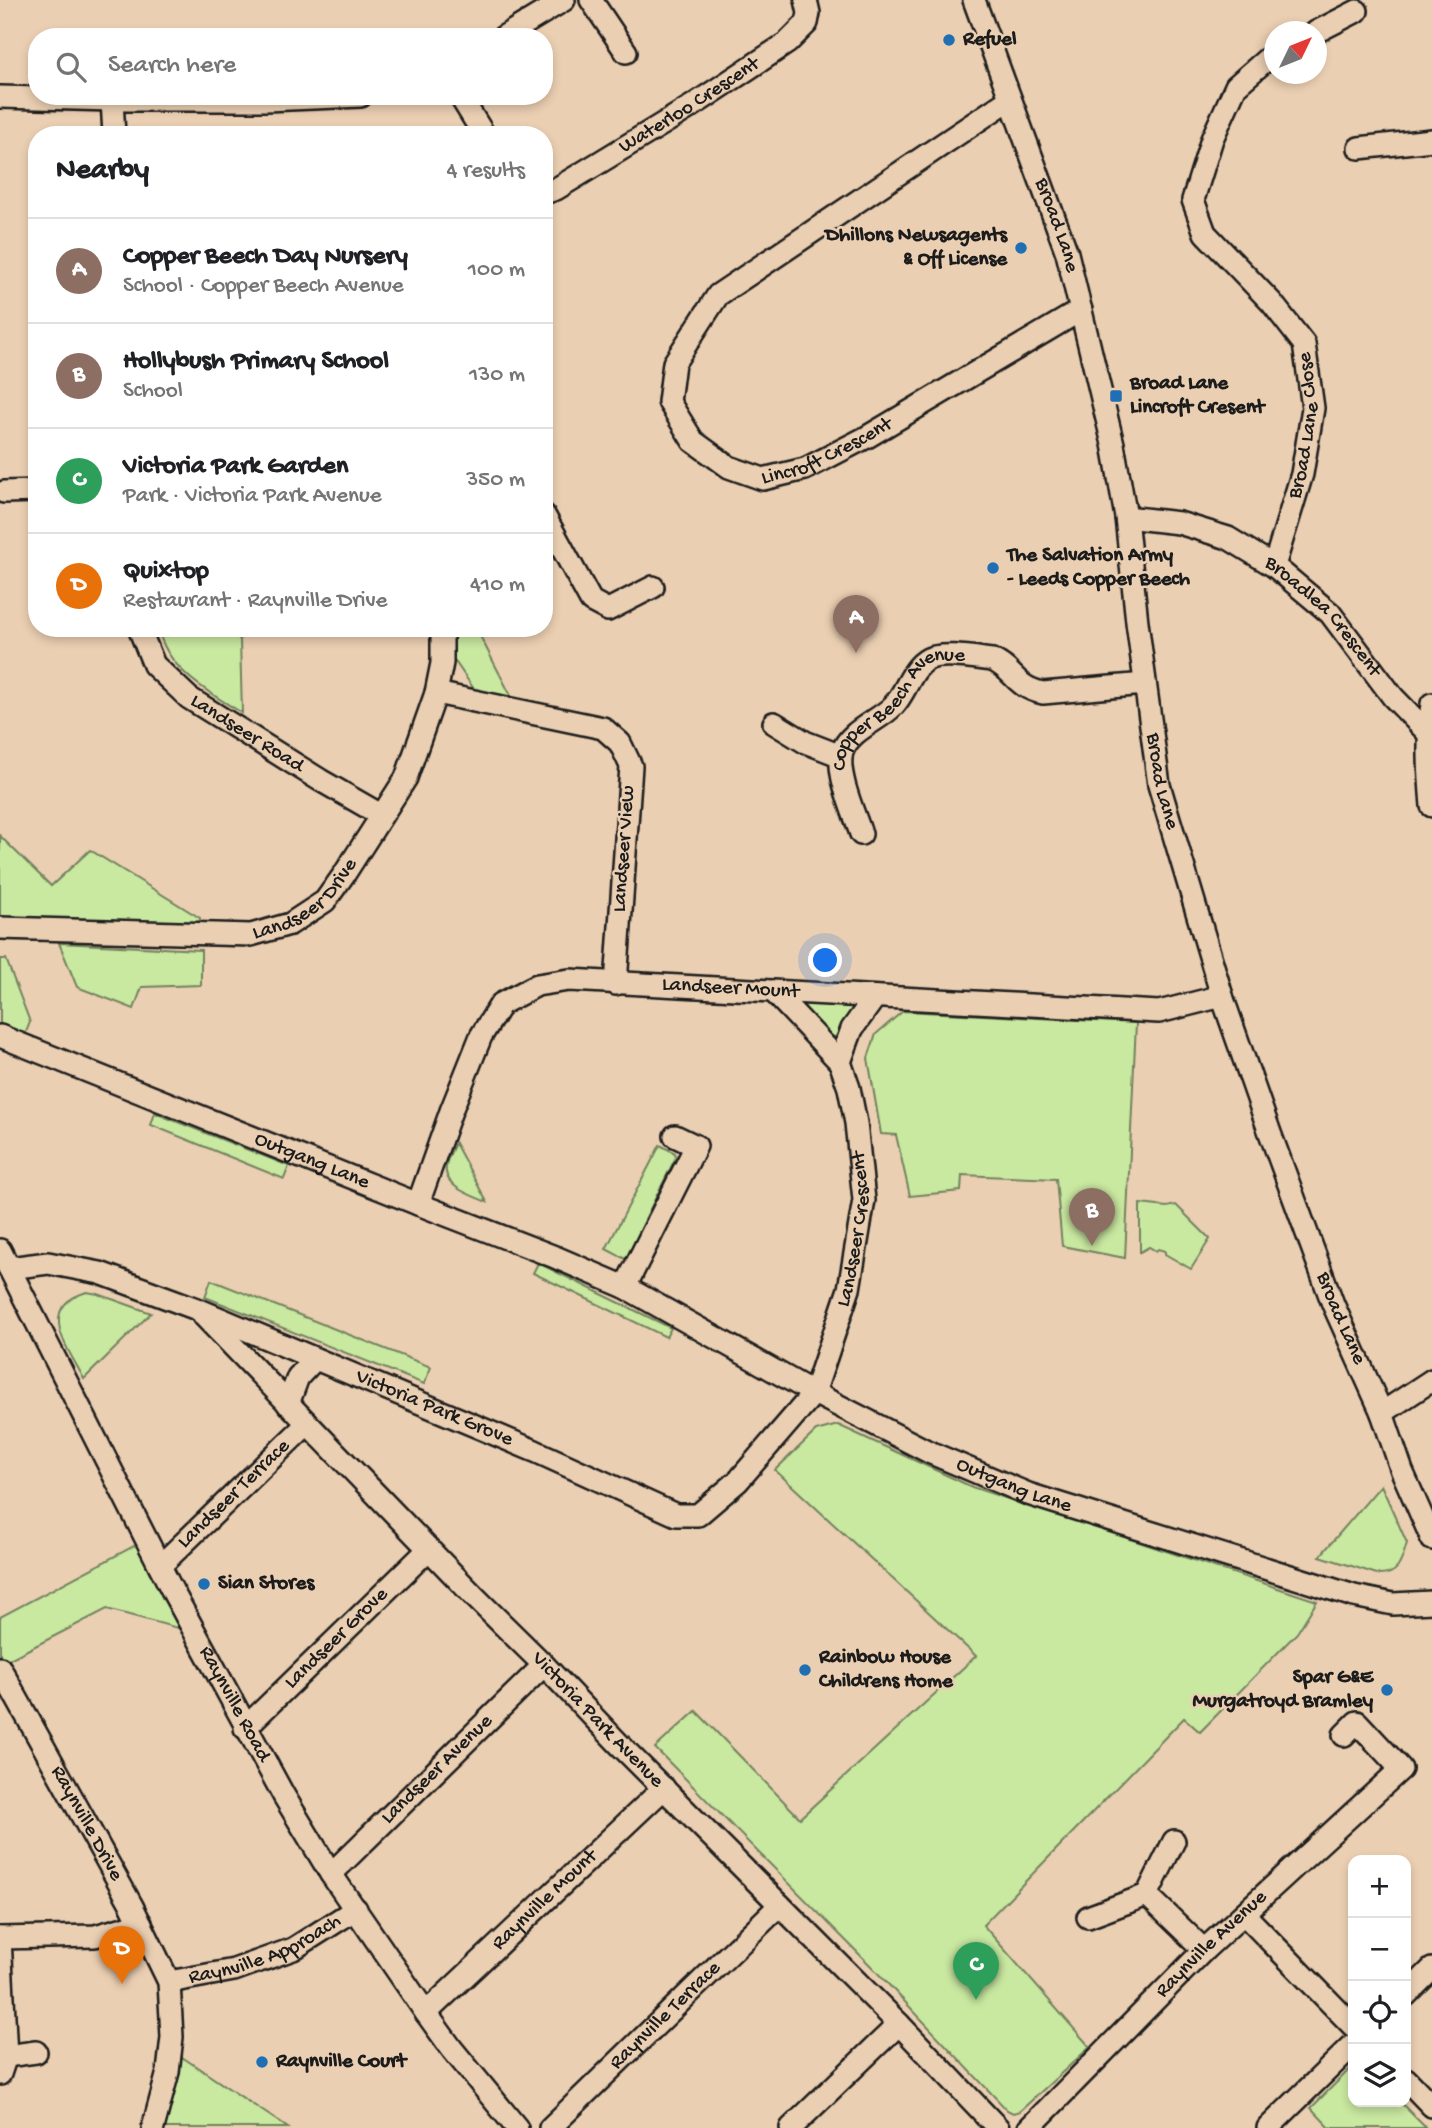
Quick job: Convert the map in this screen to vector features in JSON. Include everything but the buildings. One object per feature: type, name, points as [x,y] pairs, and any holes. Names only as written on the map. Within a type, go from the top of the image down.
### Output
[{"type":"street","points":[[518,28],[564,0]]},
{"type":"street","points":[[591,0],[626,52]]},
{"type":"street","name":"Waterloo Crescent","points":[[553,190],[692,106],[787,43],[807,23],[809,13],[806,0]]},
{"type":"street","name":"Broad Lane","points":[[974,0],[1067,253],[1113,443],[1126,517],[1159,785],[1222,996],[1333,1304],[1382,1413],[1402,1471],[1432,1539]]},
{"type":"street","points":[[1327,27],[1357,11]]},
{"type":"street","name":"Broad Lane Close","points":[[1264,62],[1236,86],[1212,139],[1193,200],[1205,233],[1272,303],[1304,344],[1313,408],[1302,474],[1273,566]]},
{"type":"street","points":[[0,97],[28,98]]},
{"type":"street","name":"Lincroft Crescent","points":[[1010,99],[718,295],[674,363],[669,402],[693,441],[729,467],[763,479],[805,469],[867,437],[1081,310]]},
{"type":"street","points":[[111,105],[113,126]]},
{"type":"street","points":[[466,105],[478,126]]},
{"type":"street","points":[[1359,148],[1432,140]]},
{"type":"street","points":[[4,492],[28,491]]},
{"type":"street","name":"Broadlea Crescent","points":[[1126,517],[1179,523],[1228,538],[1273,566],[1330,613],[1392,697],[1428,733]]},
{"type":"street","points":[[553,531],[591,601],[608,610],[653,587]]},
{"type":"street","name":"Landseer Road","points":[[142,637],[154,665],[189,698],[381,815]]},
{"type":"street","name":"Landseer Drive","points":[[0,928],[251,935],[290,924],[325,901],[406,778],[436,693],[442,663],[442,637]]},
{"type":"street","name":"Copper Beech Avenue","points":[[860,834],[840,763],[843,749],[853,737],[894,706],[923,662],[935,657],[992,660],[999,663],[1019,684],[1043,693],[1145,684]]},
{"type":"street","name":"Landseer View","points":[[436,693],[603,728],[620,743],[631,766],[616,984]]},
{"type":"street","points":[[1432,704],[1428,733],[1432,806]]},
{"type":"street","points":[[774,723],[805,742],[841,756]]},
{"type":"street","name":"Landseer Mount","points":[[418,1204],[481,1037],[501,1004],[537,985],[569,980],[1159,1012],[1222,996]]},
{"type":"street","name":"Landseer Crescent","points":[[774,992],[840,1062],[849,1088],[856,1123],[864,1200],[849,1289],[814,1393]]},
{"type":"street","points":[[840,1062],[852,1030],[875,997]]},
{"type":"street","name":"Outgang Lane","points":[[0,1036],[625,1287],[814,1393],[929,1452],[1028,1494],[1354,1596],[1392,1604],[1432,1602]]},
{"type":"street","points":[[625,1287],[696,1146],[675,1136]]},
{"type":"street","name":"Victoria Park Grove","points":[[4,1259],[48,1263],[100,1273],[197,1309],[535,1451],[676,1515],[698,1515],[738,1480],[814,1393]]},
{"type":"street","name":"Raynville Road","points":[[4,1259],[245,1728],[331,1874],[426,2013],[517,2128]]},
{"type":"street","name":"Victoria Park Avenue","points":[[197,1309],[619,1744],[998,2128]]},
{"type":"street","points":[[288,1404],[298,1377],[315,1359]]},
{"type":"street","points":[[1382,1413],[1432,1380]]},
{"type":"street","name":"Landseer Terrace","points":[[160,1566],[307,1423]]},
{"type":"street","name":"Landseer Grove","points":[[245,1728],[429,1549]]},
{"type":"street","name":"Landseer Avenue","points":[[331,1874],[544,1665]]},
{"type":"street","name":"Raynville Drive","points":[[0,1668],[141,1923],[169,1982]]},
{"type":"street","name":"Raynville Avenue","points":[[1029,2128],[1204,1950],[1401,1769],[1357,1722],[1344,1735]]},
{"type":"street","name":"Raynville Mount","points":[[426,2013],[664,1788]]},
{"type":"street","points":[[1088,1917],[1147,1895],[1174,1841]]},
{"type":"street","points":[[1147,1895],[1204,1950]]},
{"type":"street","name":"Raynville Terrace","points":[[550,2128],[780,1905]]},
{"type":"street","name":"Raynville Approach","points":[[169,1982],[234,1970],[293,1949],[356,1909]]},
{"type":"street","points":[[1244,1914],[1348,2021]]},
{"type":"street","points":[[36,2052],[3,2065],[0,1938],[95,1936],[141,1923]]},
{"type":"street","points":[[1411,1990],[1432,1969]]},
{"type":"street","points":[[153,2128],[172,2037],[169,1982]]},
{"type":"street","points":[[791,2128],[899,2025]]},
{"type":"street","points":[[1268,2128],[1348,2050]]},
{"type":"street","points":[[1411,2084],[1432,2106]]},
{"type":"green space","points":[[161,637],[239,637],[242,713],[191,678],[170,656]]},
{"type":"green space","points":[[453,637],[481,637],[512,698],[476,692],[452,657]]},
{"type":"green space","points":[[0,836],[51,886],[90,850],[200,918],[200,926],[0,917]]},
{"type":"green space","points":[[59,943],[201,950],[201,985],[142,987],[134,1009],[77,987]]},
{"type":"green space","points":[[0,959],[6,959],[30,1022],[25,1035],[0,1026]]},
{"type":"green space","points":[[805,1001],[854,1005],[855,1008],[839,1036],[833,1037],[803,1009],[802,1004]]},
{"type":"green space","points":[[903,1011],[1136,1023],[1125,1258],[1062,1246],[1056,1179],[962,1175],[961,1191],[910,1196],[896,1135],[881,1134],[868,1058],[876,1034]]},
{"type":"green space","points":[[155,1113],[289,1166],[284,1179],[151,1125]]},
{"type":"green space","points":[[455,1143],[487,1202],[459,1189],[448,1179],[446,1165]]},
{"type":"green space","points":[[660,1145],[675,1153],[676,1157],[645,1219],[647,1226],[629,1261],[606,1249]]},
{"type":"green space","points":[[1140,1204],[1167,1207],[1176,1205],[1210,1239],[1191,1269],[1165,1254],[1165,1251],[1156,1251],[1149,1247],[1140,1252]]},
{"type":"green space","points":[[538,1263],[671,1328],[666,1337],[533,1273]]},
{"type":"green space","points":[[211,1280],[431,1367],[424,1384],[205,1297]]},
{"type":"green space","points":[[87,1292],[151,1313],[84,1379],[64,1342],[59,1318],[62,1308],[71,1299]]},
{"type":"green space","points":[[838,1425],[972,1487],[1317,1601],[1297,1633],[1200,1732],[1184,1718],[983,1925],[1090,2047],[1020,2111],[1013,2113],[1007,2110],[872,1967],[655,1748],[696,1711],[800,1818],[976,1656],[775,1470],[816,1431]]},
{"type":"green space","points":[[1381,1485],[1407,1543],[1396,1569],[1380,1575],[1320,1556]]},
{"type":"green space","points":[[147,1539],[196,1633],[107,1609],[0,1664],[0,1617]]},
{"type":"green space","points":[[170,2049],[288,2128],[153,2128]]},
{"type":"green space","points":[[1348,2071],[1348,2107],[1405,2107],[1426,2128],[1330,2128],[1311,2108]]},
{"type":"place","name":"Refuel","points":[[949,40]]},
{"type":"place","name":"Dhillons Newsagents & Off License","points":[[1021,248]]},
{"type":"place","name":"Broad Lane Lincroft Cresent","points":[[1116,396]]},
{"type":"place","name":"The Salvation Army - Leeds Copper Beech","points":[[993,568]]},
{"type":"place","name":"Copper Beech Day Nursery","points":[[856,653]]},
{"type":"place","name":"Hollybush Primary School","points":[[1092,1246]]},
{"type":"place","name":"Sian Stores","points":[[204,1584]]},
{"type":"place","name":"Rainbow House Childrens Home","points":[[805,1670]]},
{"type":"place","name":"Spar G&E Murgatroyd Bramley","points":[[1387,1690]]},
{"type":"place","name":"Quixtop","points":[[122,1984]]},
{"type":"place","name":"Victoria Park Garden","points":[[976,2000]]},
{"type":"place","name":"Raynville Court","points":[[262,2062]]}]
